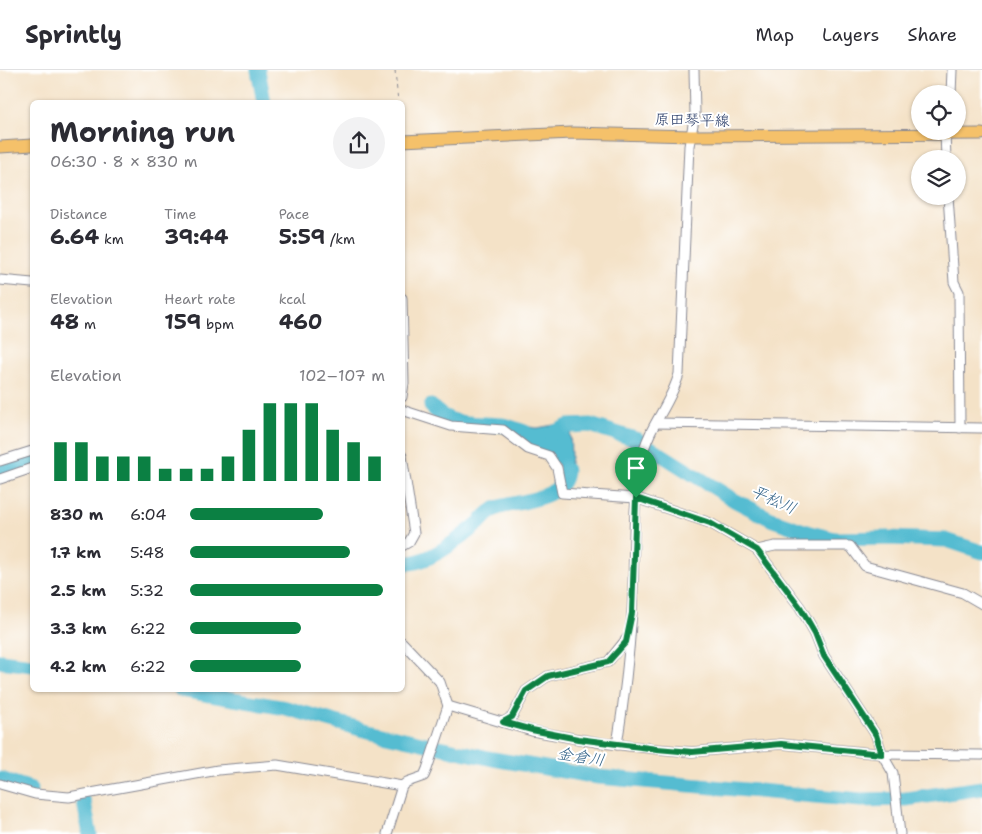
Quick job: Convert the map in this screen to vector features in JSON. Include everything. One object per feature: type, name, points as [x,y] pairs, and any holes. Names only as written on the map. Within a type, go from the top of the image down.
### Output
[{"type":"main road","name":"原田琴平線","points":[[405,141],[572,133],[692,136],[911,133]]},
{"type":"main road","name":"原田琴平線","points":[[966,134],[982,134]]},
{"type":"main road","points":[[0,147],[30,145]]},
{"type":"street","points":[[618,744],[626,684],[636,498],[642,456],[656,423],[675,390],[679,374],[685,218],[695,114],[694,70]]},
{"type":"street","points":[[951,85],[952,70]]},
{"type":"street","points":[[949,205],[954,282],[959,292],[960,428]]},
{"type":"street","points":[[0,280],[30,283]]},
{"type":"street","points":[[405,411],[451,426],[503,430],[528,449],[549,456],[557,468],[562,493],[636,498],[710,523],[757,550],[800,607],[815,633],[824,656],[876,735],[882,754],[893,773],[899,831]]},
{"type":"street","points":[[656,423],[982,428]]},
{"type":"street","points":[[0,461],[30,452]]},
{"type":"street","points":[[0,479],[30,469]]},
{"type":"street","points":[[405,475],[414,533],[409,542],[405,544]]},
{"type":"street","points":[[757,550],[775,546],[850,546],[865,566],[964,593],[982,604]]},
{"type":"street","points":[[503,722],[512,717],[526,691],[533,686],[548,676],[608,662],[626,642],[629,634]]},
{"type":"street","points":[[387,834],[402,786],[407,782],[424,776],[448,706],[440,682],[405,645]]},
{"type":"street","points":[[448,706],[532,730],[618,744],[692,752],[781,744],[882,754],[982,755]]},
{"type":"street","points":[[0,784],[35,794],[69,797],[218,770],[277,765],[402,786]]},
{"type":"path","points":[[395,70],[398,100]]},
{"type":"water","points":[[570,422],[571,457],[566,488],[564,487],[558,464],[524,444],[505,427],[507,424],[537,428]]},
{"type":"waterway","points":[[258,70],[264,100]]},
{"type":"waterway","name":"平松川","points":[[431,406],[438,413],[455,421],[502,425],[525,432]]},
{"type":"waterway","name":"平松川","points":[[551,434],[568,426],[590,425],[638,440],[734,500],[773,520],[810,533],[835,539],[946,540],[982,552]]},
{"type":"waterway","points":[[0,470],[30,461]]},
{"type":"waterway","name":"平松川","points":[[405,563],[422,560],[443,550],[479,523],[494,509],[549,494],[558,488],[564,480],[566,470]]},
{"type":"waterway","name":"金倉川","points":[[0,661],[30,665]]},
{"type":"waterway","name":"金倉川","points":[[193,692],[286,708],[364,730],[493,759],[598,777],[861,800],[906,799],[982,788]]},
{"type":"waterway","points":[[0,779],[31,789]]},
{"type":"waterway","points":[[84,802],[90,834]]},
{"type":"route","points":[[636,498],[649,504],[710,523],[757,550],[800,607],[815,633],[824,656],[876,735],[882,754],[781,744],[692,752],[602,743],[532,730],[503,722],[512,717],[526,691],[548,676],[608,662],[626,642],[632,613],[636,498]]}]
